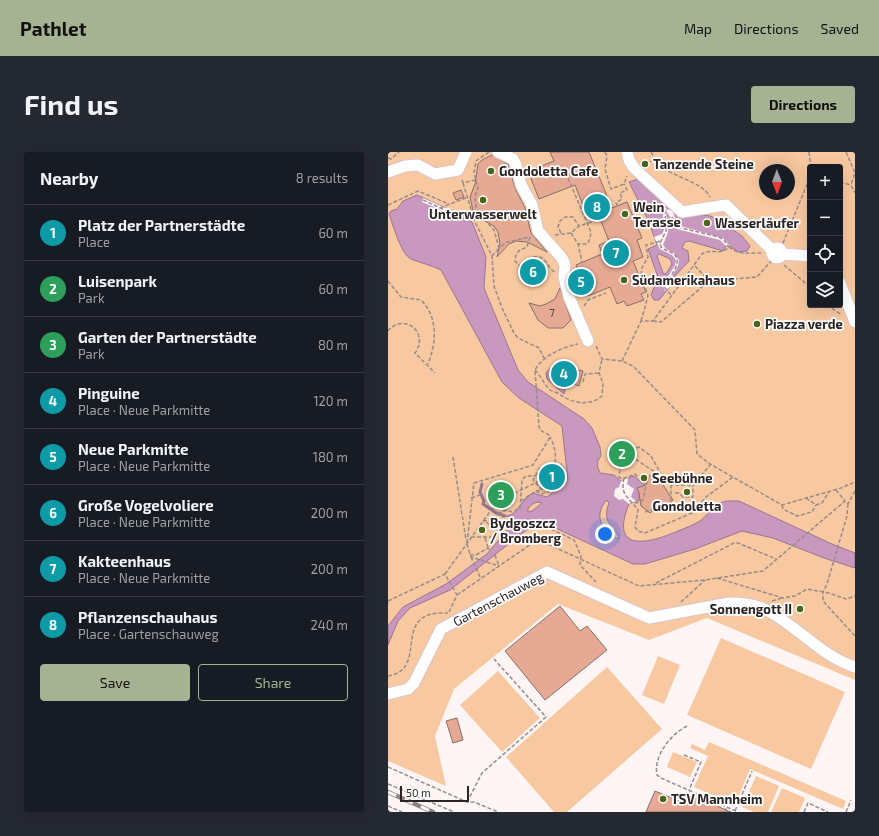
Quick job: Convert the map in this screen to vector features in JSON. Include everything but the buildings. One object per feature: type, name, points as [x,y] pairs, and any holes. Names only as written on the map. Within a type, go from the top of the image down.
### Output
[{"type":"street","points":[[388,172],[404,166],[418,165],[435,174],[458,170],[466,152]]},
{"type":"street","points":[[498,152],[512,159],[516,165],[521,184],[532,205],[538,231],[562,258],[565,265],[564,274],[569,297],[577,312],[588,341]]},
{"type":"street","points":[[627,152],[629,160],[635,169],[682,212],[726,205],[777,254],[807,256]]},
{"type":"street","points":[[843,291],[855,322]]},
{"type":"street","name":"Gartenschauweg","points":[[388,694],[408,689],[414,683],[441,629],[547,572],[649,618],[729,603],[738,603],[765,609],[840,661],[855,667]]},
{"type":"path","points":[[388,158],[391,159],[399,152]]},
{"type":"path","points":[[489,152],[476,161],[475,180],[478,188],[475,196],[476,207],[479,213],[494,230],[499,248]]},
{"type":"path","points":[[605,152],[607,156],[605,169],[611,189],[624,184],[628,174],[655,159]]},
{"type":"path","points":[[651,152],[662,168],[708,193],[714,206]]},
{"type":"path","points":[[809,152],[811,164]]},
{"type":"path","points":[[846,152],[855,174],[851,185]]},
{"type":"path","points":[[458,170],[475,222],[492,256],[494,286],[502,308],[518,338],[539,348],[544,358]]},
{"type":"path","points":[[568,178],[591,232],[590,239],[587,244],[578,244]]},
{"type":"path","points":[[463,183],[475,180]]},
{"type":"path","points":[[843,183],[851,185],[855,192]]},
{"type":"path","points":[[618,206],[616,202],[622,198],[620,193],[627,190],[624,184]]},
{"type":"path","points":[[641,321],[653,320],[661,322],[709,281],[757,278],[777,254],[803,199],[807,187]]},
{"type":"path","points":[[388,206],[418,190],[449,204]]},
{"type":"path","points":[[439,208],[468,197]]},
{"type":"path","points":[[423,200],[467,220]]},
{"type":"path","points":[[665,208],[665,234],[661,241],[661,247],[674,255],[677,260],[677,265],[665,288],[671,295]]},
{"type":"path","points":[[562,234],[558,227],[560,221],[565,217],[573,218],[579,226]]},
{"type":"path","points":[[672,217],[677,227],[724,240],[734,251],[742,253],[777,254]]},
{"type":"path","points":[[492,256],[506,242],[530,237],[543,237],[571,233],[579,226],[601,219]]},
{"type":"path","points":[[571,233],[578,244],[582,262]]},
{"type":"path","points":[[530,237],[528,247],[520,250],[514,259],[524,272],[529,273],[534,257],[540,256],[548,264],[552,271],[564,274]]},
{"type":"path","points":[[622,361],[641,321],[648,296],[641,274],[642,268],[648,257],[646,245],[661,241]]},
{"type":"path","points":[[653,320],[702,254],[707,250],[722,252],[729,246]]},
{"type":"path","points":[[777,254],[783,264],[807,284]]},
{"type":"path","points":[[695,265],[709,281]]},
{"type":"path","points":[[388,281],[399,296],[421,300],[430,312],[435,341],[428,364]]},
{"type":"path","points":[[577,312],[588,300],[606,293]]},
{"type":"path","points":[[388,331],[398,324],[407,324],[413,327],[418,333],[420,340],[415,353],[428,364],[434,373]]},
{"type":"path","points":[[388,603],[446,574],[471,537],[499,500],[548,476],[554,469],[554,443],[550,436],[539,428],[538,419],[535,370],[544,358],[571,346],[588,341],[596,346],[602,359],[599,373],[603,383],[602,396],[597,400],[581,403],[568,401],[552,391],[535,370]]},
{"type":"path","points":[[602,359],[622,361],[633,366],[696,430],[697,454],[710,464],[782,505],[782,509],[797,516],[812,512],[816,504]]},
{"type":"path","points":[[583,382],[586,374],[599,373]]},
{"type":"path","points":[[467,543],[471,498],[474,483],[533,465],[550,436]]},
{"type":"path","points":[[625,452],[639,447],[651,456],[661,474],[671,485],[671,503],[645,512]]},
{"type":"path","points":[[452,457],[467,543],[481,579]]},
{"type":"path","points":[[624,464],[637,460],[651,471],[661,474]]},
{"type":"path","points":[[555,461],[558,470],[562,473]]},
{"type":"path","points":[[520,501],[536,491],[541,491],[542,488],[553,481],[558,482],[562,477],[561,464],[564,468],[565,475]]},
{"type":"path","points":[[675,493],[679,493],[683,497],[693,497],[694,484],[710,464]]},
{"type":"path","points":[[534,483],[533,480],[540,468],[547,465],[554,469]]},
{"type":"path","points":[[620,470],[619,477],[624,479]]},
{"type":"path","points":[[633,503],[643,500],[646,485],[634,474],[624,479],[622,487],[626,498],[633,503],[638,510],[635,526],[638,531],[645,532],[692,513],[706,496],[733,477]]},
{"type":"path","points":[[482,522],[494,520],[498,515],[506,510],[512,512],[520,508],[522,480],[526,476],[535,476]]},
{"type":"path","points":[[782,505],[836,490],[855,482]]},
{"type":"path","points":[[534,483],[542,488]]},
{"type":"path","points":[[671,485],[694,484]]},
{"type":"path","points":[[536,491],[541,494],[554,488],[556,490],[561,487]]},
{"type":"path","points":[[505,497],[507,489]]},
{"type":"path","points":[[836,490],[848,504]]},
{"type":"path","points":[[855,491],[848,504],[844,525],[829,578],[823,592],[823,601],[826,606],[855,636]]},
{"type":"path","points":[[806,498],[816,504],[822,503],[829,492]]},
{"type":"path","points":[[471,498],[482,495]]},
{"type":"path","points":[[776,559],[738,543],[734,543],[655,584],[705,580],[763,571],[825,516],[845,501]]},
{"type":"path","points":[[471,537],[494,537],[499,531],[485,521]]},
{"type":"path","points":[[463,522],[465,525],[469,522]]},
{"type":"path","points":[[551,529],[574,540],[581,556],[580,565],[604,592],[605,599]]},
{"type":"path","points":[[485,538],[490,550]]},
{"type":"path","points":[[472,557],[488,548]]},
{"type":"path","points":[[472,557],[499,566],[495,555]]},
{"type":"path","points":[[441,629],[457,595],[446,574]]},
{"type":"path","points":[[716,578],[783,598],[795,596],[808,590],[823,592],[846,599],[855,596]]},
{"type":"path","points":[[666,615],[705,580]]},
{"type":"path","points":[[418,617],[437,613],[449,613]]},
{"type":"path","points":[[388,676],[396,674],[401,670],[407,657],[409,637]]},
{"type":"path","points":[[467,802],[482,773],[546,717],[494,659]]},
{"type":"path","points":[[687,726],[668,740],[657,771],[661,778],[738,812]]},
{"type":"path","points":[[684,755],[701,762],[689,790]]},
{"type":"path","points":[[388,767],[467,802],[474,802],[498,812]]},
{"type":"path","points":[[735,811],[752,771]]},
{"type":"path","points":[[388,784],[454,812]]},
{"type":"path","points":[[846,812],[851,800]]},
{"type":"path","points":[[804,812],[808,804],[828,812]]},
{"type":"path","points":[[388,806],[402,812]]},
{"type":"path","points":[[724,812],[727,807]]},
{"type":"shaded area","points":[[388,152],[855,152],[855,680],[707,618],[649,640],[558,604],[454,689],[435,736],[446,786],[388,761]]},
{"type":"shaded area","points":[[638,179],[644,181],[661,198],[662,202],[682,216],[687,217],[703,215],[717,219],[742,236],[750,246],[747,251],[738,252],[730,246],[726,246],[723,251],[689,241],[685,242],[682,248],[688,251],[689,261],[674,277],[673,283],[659,300],[654,300],[651,295],[658,277],[648,249],[657,245],[649,222],[629,182]],"holes":[[[659,254],[670,259],[672,264],[666,274],[663,273],[657,256]]]},
{"type":"shaded area","points":[[417,195],[457,213],[472,222],[486,257],[484,288],[518,370],[528,382],[584,419],[592,428],[600,447],[601,456],[598,460],[598,468],[600,473],[614,475],[621,481],[634,476],[644,485],[642,499],[629,504],[624,520],[624,531],[628,538],[635,541],[644,541],[666,536],[698,522],[721,503],[728,501],[739,501],[834,545],[855,553],[855,568],[824,558],[773,538],[742,531],[695,549],[645,564],[633,564],[551,526],[538,525],[529,528],[450,590],[410,608],[398,621],[388,645],[388,626],[403,607],[446,584],[487,554],[514,522],[513,518],[508,516],[502,517],[513,514],[527,497],[533,493],[547,497],[568,481],[562,426],[519,398],[502,382],[441,270],[411,259],[404,251],[389,214],[391,211],[397,209],[403,201]],"holes":[[[607,500],[609,503],[607,510],[608,520],[619,539],[608,533],[601,522],[600,511]],[[534,503],[542,503],[532,511],[528,512],[528,508]]]},
{"type":"shaded area","points":[[543,263],[547,270],[545,274],[541,277],[532,278],[531,275]]},
{"type":"shaded area","points":[[553,365],[555,365],[558,381],[561,382],[565,389],[564,394],[547,379],[546,373]]},
{"type":"shaded area","points":[[721,638],[845,692],[811,769],[687,715]]},
{"type":"shaded area","points":[[658,656],[680,665],[664,704],[642,695]]},
{"type":"shaded area","points":[[607,667],[662,729],[567,812],[554,812],[506,757]]},
{"type":"shaded area","points":[[498,671],[540,718],[502,752],[460,705]]},
{"type":"shaded area","points":[[709,742],[846,801],[843,809],[750,769],[735,805],[694,787],[708,756],[690,748],[692,744],[705,750]]},
{"type":"shaded area","points":[[673,752],[697,762],[690,777],[667,767]]},
{"type":"shaded area","points":[[756,776],[779,786],[768,812],[754,812],[742,807]]},
{"type":"shaded area","points":[[782,788],[805,798],[799,812],[771,812]]},
{"type":"pier","points":[[423,198],[457,213],[467,221],[422,202]]},
{"type":"pier","points":[[662,204],[667,210],[672,209],[677,225],[723,238],[730,246],[726,246],[720,240],[677,229],[666,210],[668,232],[663,245],[666,249],[674,253],[679,260],[678,266],[669,282],[670,287],[665,291],[663,285],[675,265],[676,260],[672,255],[660,249],[654,237],[662,234],[664,230]]},
{"type":"pier","name":"Seebühne","points":[[628,478],[627,484],[634,489],[631,497],[636,501],[629,504],[623,499],[619,500],[614,496],[615,489],[619,487],[621,481]]},
{"type":"waterway","points":[[482,484],[480,492],[484,501],[483,504],[496,513],[505,516]]},
{"type":"railway","points":[[388,792],[433,812]]},
{"type":"place","name":"Tanzende Steine","points":[[645,164]]},
{"type":"place","name":"Gondoletta Cafe","points":[[491,171]]},
{"type":"place","name":"Unterwasserwelt","points":[[483,200]]},
{"type":"place","name":"Pflanzenschauhaus","points":[[597,207]]},
{"type":"place","name":"Wein Terasse","points":[[625,214]]},
{"type":"place","name":"Wasserläufer","points":[[707,223]]},
{"type":"place","name":"Kakteenhaus","points":[[616,253]]},
{"type":"place","name":"Große Vogelvoliere","points":[[533,272]]},
{"type":"place","name":"Südamerikahaus","points":[[624,280]]},
{"type":"place","name":"Neue Parkmitte","points":[[581,282]]},
{"type":"place","name":"Piazza verde","points":[[757,324]]},
{"type":"place","name":"Pinguine","points":[[564,374]]},
{"type":"place","name":"Luisenpark","points":[[622,454]]},
{"type":"place","name":"Platz der Partnerstädte","points":[[552,477]]},
{"type":"place","name":"Seebühne","points":[[644,478]]},
{"type":"place","name":"Gondoletta","points":[[687,492]]},
{"type":"place","name":"Garten der Partnerstädte","points":[[501,495]]},
{"type":"place","name":"Bydgoszcz / Bromberg","points":[[482,530]]},
{"type":"place","name":"Sonnengott II","points":[[800,609]]},
{"type":"place","name":"TSV Mannheim","points":[[663,799]]}]
